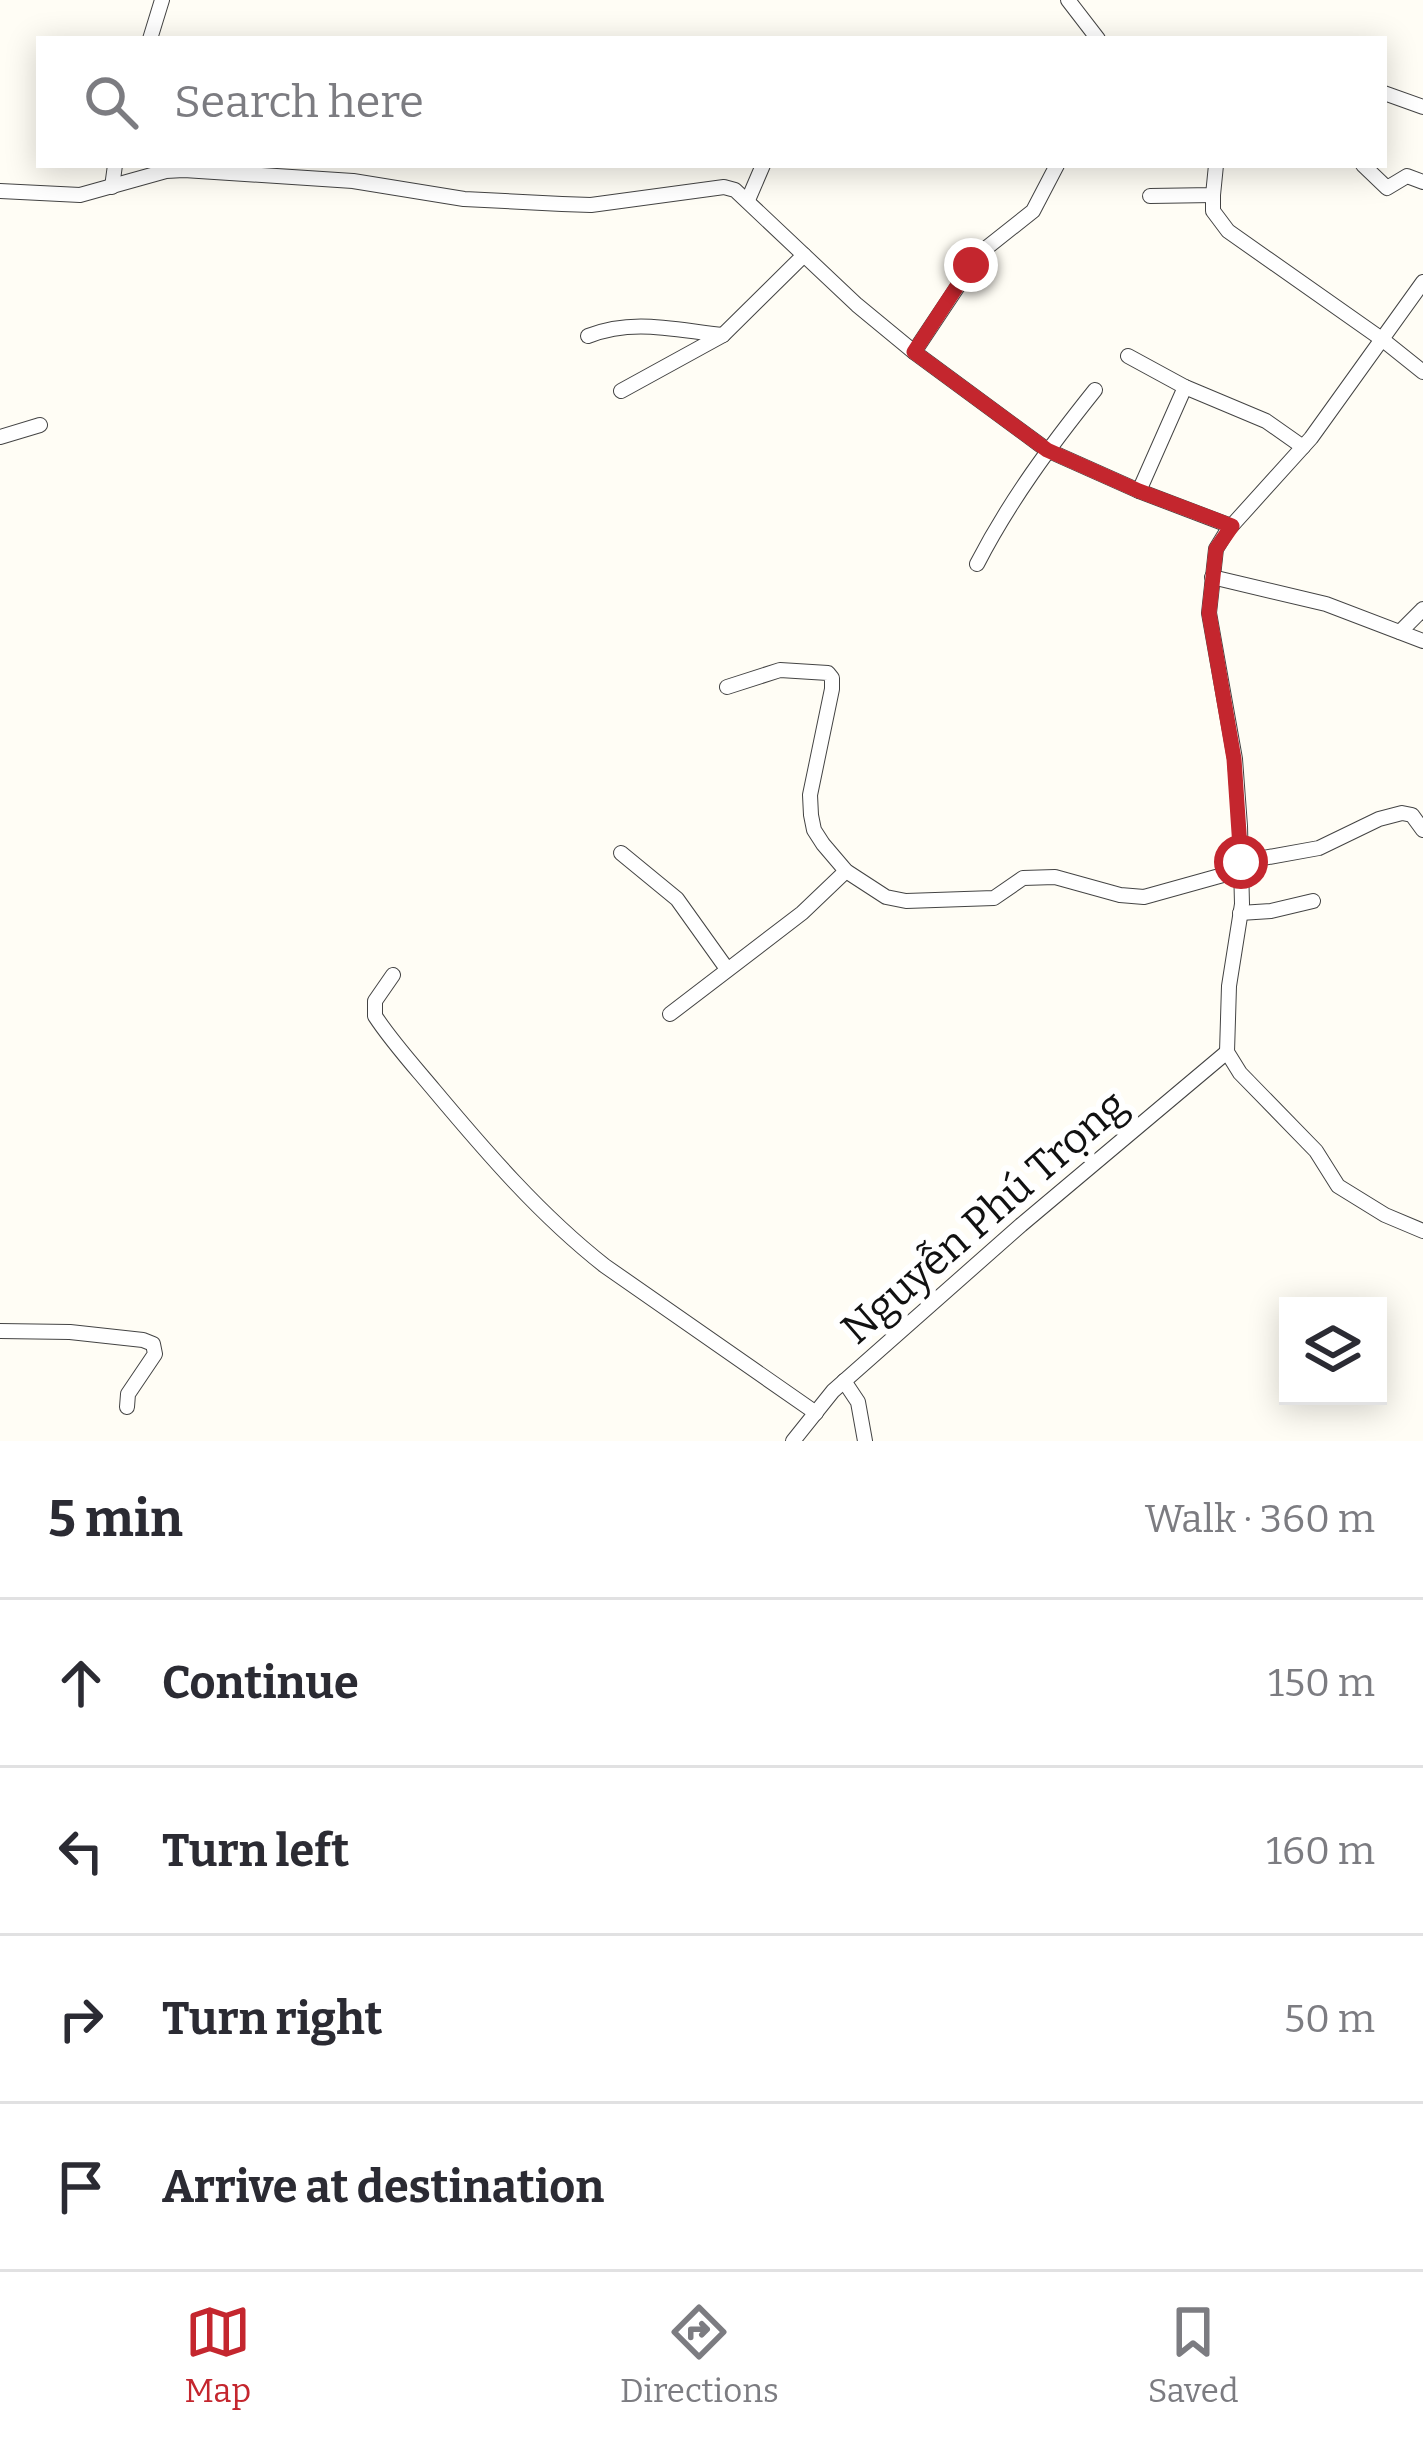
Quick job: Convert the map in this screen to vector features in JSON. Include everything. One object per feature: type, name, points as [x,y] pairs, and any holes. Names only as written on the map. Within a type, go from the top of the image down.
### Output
[{"type":"street","points":[[151,36],[162,0]]},
{"type":"street","points":[[1068,0],[1096,36]]},
{"type":"street","points":[[1387,94],[1423,107]]},
{"type":"street","points":[[112,187],[115,168]]},
{"type":"street","points":[[748,200],[762,168]]},
{"type":"street","points":[[914,352],[980,253],[1033,211],[1055,168]]},
{"type":"street","points":[[1216,168],[1213,211],[1228,231],[1423,372]]},
{"type":"street","points":[[1366,168],[1387,188],[1407,176],[1423,182]]},
{"type":"street","points":[[0,191],[80,195],[184,170],[353,181],[484,201],[590,205],[724,187],[748,200],[857,305],[914,352],[1047,450],[1232,526]]},
{"type":"street","points":[[1150,196],[1213,195]]},
{"type":"street","points":[[621,391],[723,335],[804,256]]},
{"type":"street","points":[[1423,282],[1303,447],[1216,549],[1209,613],[1234,759],[1241,866],[1227,1052],[1240,1073],[1316,1151],[1338,1186],[1384,1215],[1423,1231]]},
{"type":"street","points":[[588,337],[610,328],[650,325],[723,335]]},
{"type":"street","points":[[1128,356],[1185,387],[1266,421],[1303,447]]},
{"type":"street","points":[[1139,491],[1185,387]]},
{"type":"street","points":[[977,564],[1047,450],[1095,390]]},
{"type":"street","points":[[0,437],[40,425]]},
{"type":"street","points":[[1212,577],[1326,604],[1423,641]]},
{"type":"street","points":[[1400,632],[1423,610]]},
{"type":"street","points":[[728,687],[780,670],[821,671],[832,678],[810,795],[814,830],[846,872],[886,897],[906,901],[994,898],[1023,878],[1044,876],[1144,897],[1241,866],[1319,848],[1402,813],[1412,815],[1423,830]]},
{"type":"street","points":[[621,853],[685,908],[727,969]]},
{"type":"street","points":[[670,1014],[802,913],[846,872]]},
{"type":"street","points":[[1240,913],[1313,901]]},
{"type":"street","points":[[393,975],[375,1001],[375,1016],[520,1188],[605,1266],[816,1413]]},
{"type":"street","name":"Nguyễn Phú Trọng","points":[[793,1441],[844,1381],[1227,1052]]},
{"type":"street","points":[[0,1331],[70,1332],[154,1344],[155,1354],[128,1394],[127,1407]]},
{"type":"street","points":[[844,1381],[857,1402],[865,1441]]},
{"type":"route","points":[[971,265],[914,352],[1047,450],[1232,526],[1216,549],[1209,613],[1234,759],[1241,862]]}]
